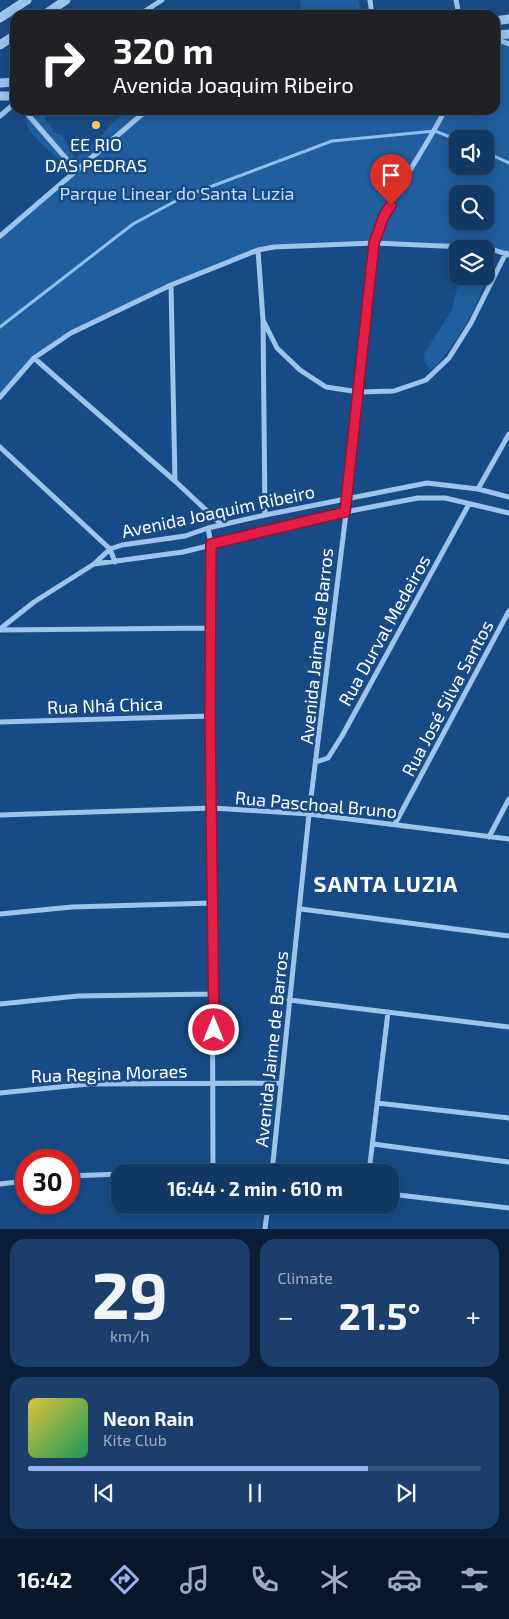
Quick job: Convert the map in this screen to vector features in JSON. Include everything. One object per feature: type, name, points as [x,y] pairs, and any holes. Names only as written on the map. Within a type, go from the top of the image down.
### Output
[{"type":"street","points":[[12,10],[27,0]]},
{"type":"street","points":[[51,10],[66,0]]},
{"type":"street","points":[[147,10],[162,0]]},
{"type":"street","points":[[0,116],[10,108]]},
{"type":"street","points":[[28,115],[76,170]]},
{"type":"street","points":[[0,236],[141,115]]},
{"type":"street","name":"Avenida Jaime de Barros","points":[[273,1164],[289,1000],[301,909],[309,814],[348,497],[374,243],[384,216],[442,115]]},
{"type":"street","points":[[0,397],[34,358],[71,333],[171,285],[258,250],[274,247],[374,243],[488,248],[508,254],[471,323],[449,358],[426,380],[394,391],[359,392],[326,387],[300,370],[277,348],[263,320]]},
{"type":"street","points":[[258,250],[263,320],[265,515]]},
{"type":"street","points":[[171,285],[175,480]]},
{"type":"street","points":[[34,358],[175,480],[222,525]]},
{"type":"street","points":[[478,489],[509,434]]},
{"type":"street","points":[[0,448],[110,549],[115,562]]},
{"type":"street","name":"Avenida Joaquim Ribeiro","points":[[110,549],[156,539],[185,536],[208,528],[265,515],[348,497],[427,483],[478,489],[509,497]]},
{"type":"street","name":"Avenida Joaquim Ribeiro","points":[[94,564],[183,552],[345,512],[435,497],[509,512]]},
{"type":"street","name":"Rua Durval Medeiros","points":[[316,762],[328,758],[342,736],[469,504]]},
{"type":"street","points":[[208,528],[211,544],[210,716],[214,994],[214,1164]]},
{"type":"street","points":[[0,630],[34,602],[94,564],[110,549]]},
{"type":"street","name":"Rua José Silva Santos","points":[[394,824],[509,611]]},
{"type":"street","points":[[0,630],[210,628]]},
{"type":"street","name":"Rua Nhá Chica","points":[[0,722],[210,716]]},
{"type":"street","points":[[489,836],[509,799]]},
{"type":"street","name":"Rua Paschoal Bruno","points":[[0,815],[212,808],[309,814],[509,839]]},
{"type":"street","points":[[0,914],[72,907],[213,903]]},
{"type":"street","points":[[301,909],[509,936]]},
{"type":"street","points":[[0,1004],[78,996],[214,994]]},
{"type":"street","points":[[289,1000],[509,1027]]},
{"type":"street","points":[[370,1164],[388,1012]]},
{"type":"street","name":"Rua Regina Moraes","points":[[0,1093],[88,1084],[280,1083]]},
{"type":"street","points":[[377,1103],[509,1118]]},
{"type":"street","points":[[372,1144],[508,1162]]},
{"type":"street","points":[[80,1176],[111,1174]]},
{"type":"street","points":[[0,1184],[15,1182]]},
{"type":"street","points":[[399,1195],[509,1208]]},
{"type":"street","points":[[265,1229],[267,1214]]},
{"type":"green space","points":[[300,0],[359,0],[360,10],[301,10]]},
{"type":"green space","name":"Parque Linear do Santa Luzia","points":[[509,30],[509,255],[494,250],[494,240],[449,240],[449,247],[374,243],[258,250],[171,285],[71,333],[34,358],[0,397],[0,236],[67,178],[70,171],[34,136],[29,128],[26,115],[47,115],[45,118],[54,132],[63,136],[71,153],[76,157],[85,152],[122,116],[137,115],[133,119],[139,115],[500,115],[500,31]]},
{"type":"green space","name":"Parque Linear do Santa Luzia","points":[[458,285],[484,285],[465,326],[447,353],[436,366],[430,369],[425,364],[425,352],[452,310]]},
{"type":"waterway","points":[[0,327],[133,224],[183,197],[332,141],[435,131],[449,136]]},
{"type":"waterway","points":[[494,156],[509,163]]},
{"type":"place","name":"EE RIO DAS PEDRAS","points":[[96,125]]},
{"type":"district","name":"SANTA LUZIA","points":[[386,883]]},
{"type":"route","points":[[214,1030],[210,716],[211,544],[345,512],[374,243],[384,216],[391,205]]}]
